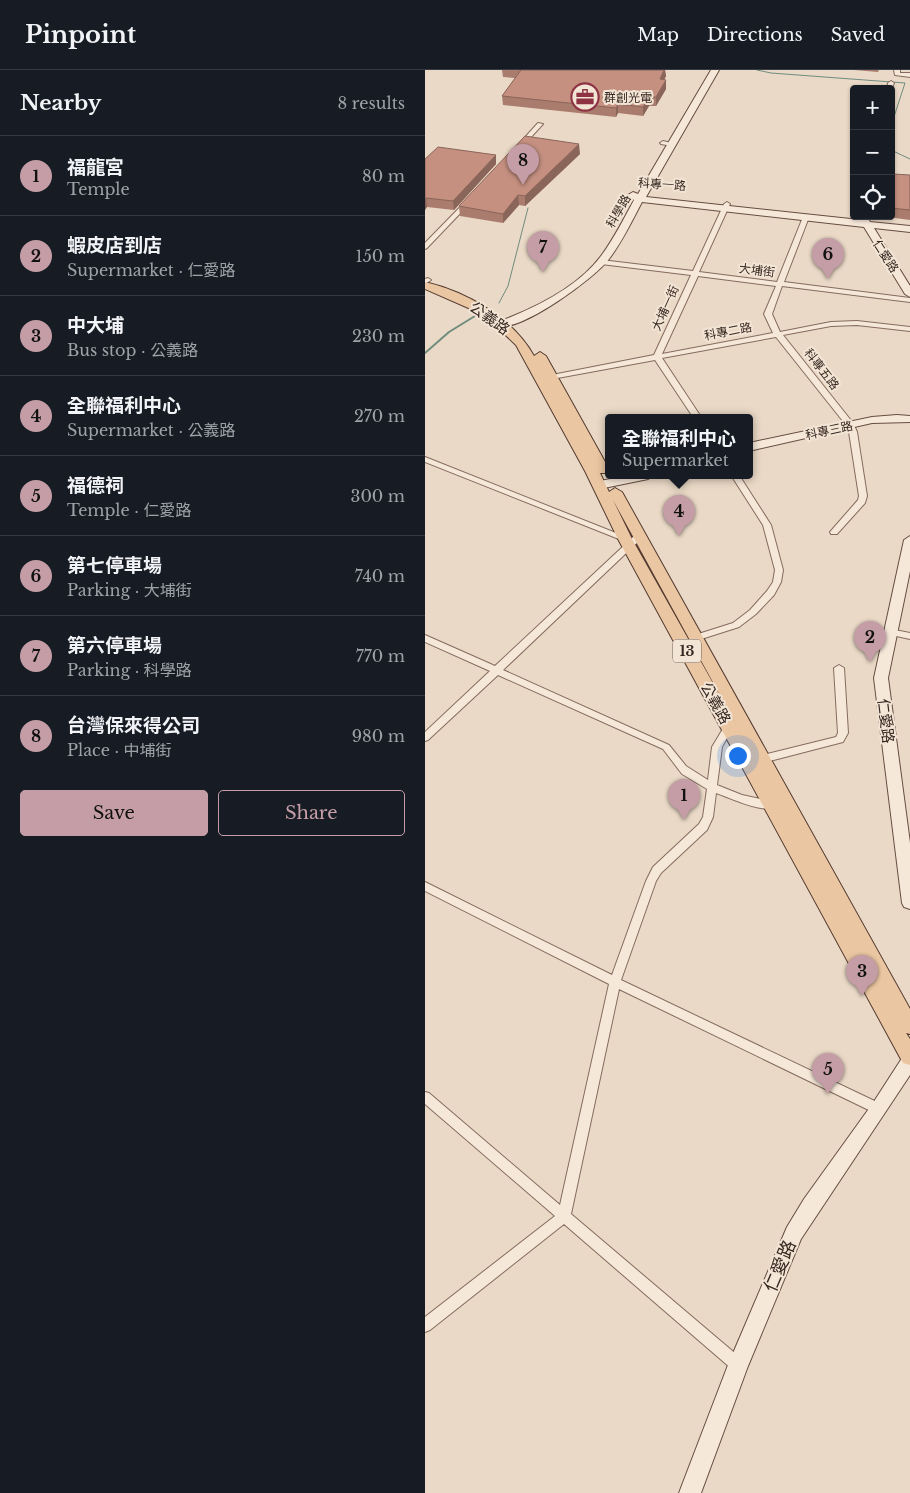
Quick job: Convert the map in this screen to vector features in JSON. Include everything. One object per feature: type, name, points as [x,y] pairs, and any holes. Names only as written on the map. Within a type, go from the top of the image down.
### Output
[{"type":"main road","name":"公義路","points":[[426,282],[519,327],[531,342],[591,446],[631,541],[769,805],[910,1059]]},
{"type":"main road","name":"公義路","points":[[503,320],[521,344],[573,440],[605,480]]},
{"type":"main road","name":"公義路","points":[[631,541],[695,638],[910,1026]]},
{"type":"street","name":"科學路","points":[[503,320],[553,301],[573,287],[601,262],[611,249],[638,195],[709,72]]},
{"type":"street","points":[[897,72],[910,75]]},
{"type":"street","points":[[514,152],[540,124]]},
{"type":"street","points":[[425,247],[475,194]]},
{"type":"street","name":"科學路","points":[[503,320],[552,292],[575,276],[601,248],[638,195]]},
{"type":"street","name":"科專一路","points":[[638,195],[806,218],[850,219]]},
{"type":"street","name":"科專一路","points":[[726,206],[850,218]]},
{"type":"street","name":"大埔一街","points":[[657,357],[726,206]]},
{"type":"street","name":"科專五路","points":[[806,218],[768,314],[777,333],[851,429],[863,496],[862,501],[834,532]]},
{"type":"street","name":"仁愛路","points":[[865,220],[910,294]]},
{"type":"street","name":"科專一路","points":[[869,220],[910,229]]},
{"type":"street","name":"科專一路","points":[[876,220],[910,223]]},
{"type":"street","name":"大埔街","points":[[601,262],[910,300]]},
{"type":"street","name":"科專二路","points":[[552,377],[831,324],[857,323],[910,329]]},
{"type":"street","points":[[657,357],[695,414]]},
{"type":"street","name":"科專三路","points":[[753,453],[881,420],[910,419]]},
{"type":"street","name":"科專三路","points":[[753,446],[851,429],[893,424],[910,426]]},
{"type":"street","points":[[573,440],[591,446]]},
{"type":"street","points":[[425,459],[631,541],[425,738]]},
{"type":"street","points":[[695,638],[736,625],[753,612],[771,593],[777,582],[779,570],[767,525],[738,479]]},
{"type":"street","name":"仁愛路","points":[[910,540],[908,560],[881,678],[905,833],[910,903]]},
{"type":"street","points":[[890,632],[910,636]]},
{"type":"street","points":[[425,638],[666,747],[689,774],[713,787],[769,805]]},
{"type":"street","points":[[762,758],[840,740],[843,733],[839,668]]},
{"type":"street","points":[[425,1325],[564,1217],[615,982],[651,881],[657,870],[703,827],[708,817],[717,747],[736,712]]},
{"type":"street","points":[[425,886],[615,982],[879,1109]]},
{"type":"street","name":"仁愛路","points":[[690,1493],[738,1365],[794,1233],[811,1205],[879,1109],[910,1059]]},
{"type":"street","points":[[425,1097],[738,1365]]},
{"type":"building","name":"群創光電","points":[[521,70],[664,70],[660,79],[666,80],[656,97],[649,97],[643,107],[618,104],[616,108],[502,96]]},
{"type":"building","points":[[525,136],[579,144],[525,196],[518,195],[503,214],[459,206]]},
{"type":"building","points":[[438,147],[496,155],[453,201],[425,199],[425,159]]},
{"type":"building","points":[[895,174],[910,175],[910,210],[895,208]]},
{"type":"waterway","points":[[757,70],[771,73],[905,83],[895,114]]},
{"type":"waterway","points":[[895,152],[910,159]]},
{"type":"waterway","points":[[499,303],[508,286],[528,208]]},
{"type":"waterway","points":[[425,353],[449,332],[475,316]]},
{"type":"place","name":"群創光電","points":[[585,97]]},
{"type":"place","name":"台灣保來得公司","points":[[523,185]]},
{"type":"place","name":"第六停車場","points":[[543,272]]},
{"type":"place","name":"第七停車場","points":[[828,279]]},
{"type":"place","name":"全聯福利中心","points":[[679,536]]},
{"type":"place","name":"蝦皮店到店","points":[[870,662]]},
{"type":"place","name":"福龍宮","points":[[684,820]]},
{"type":"place","name":"中大埔","points":[[862,996]]},
{"type":"place","name":"福德祠","points":[[828,1094]]}]
